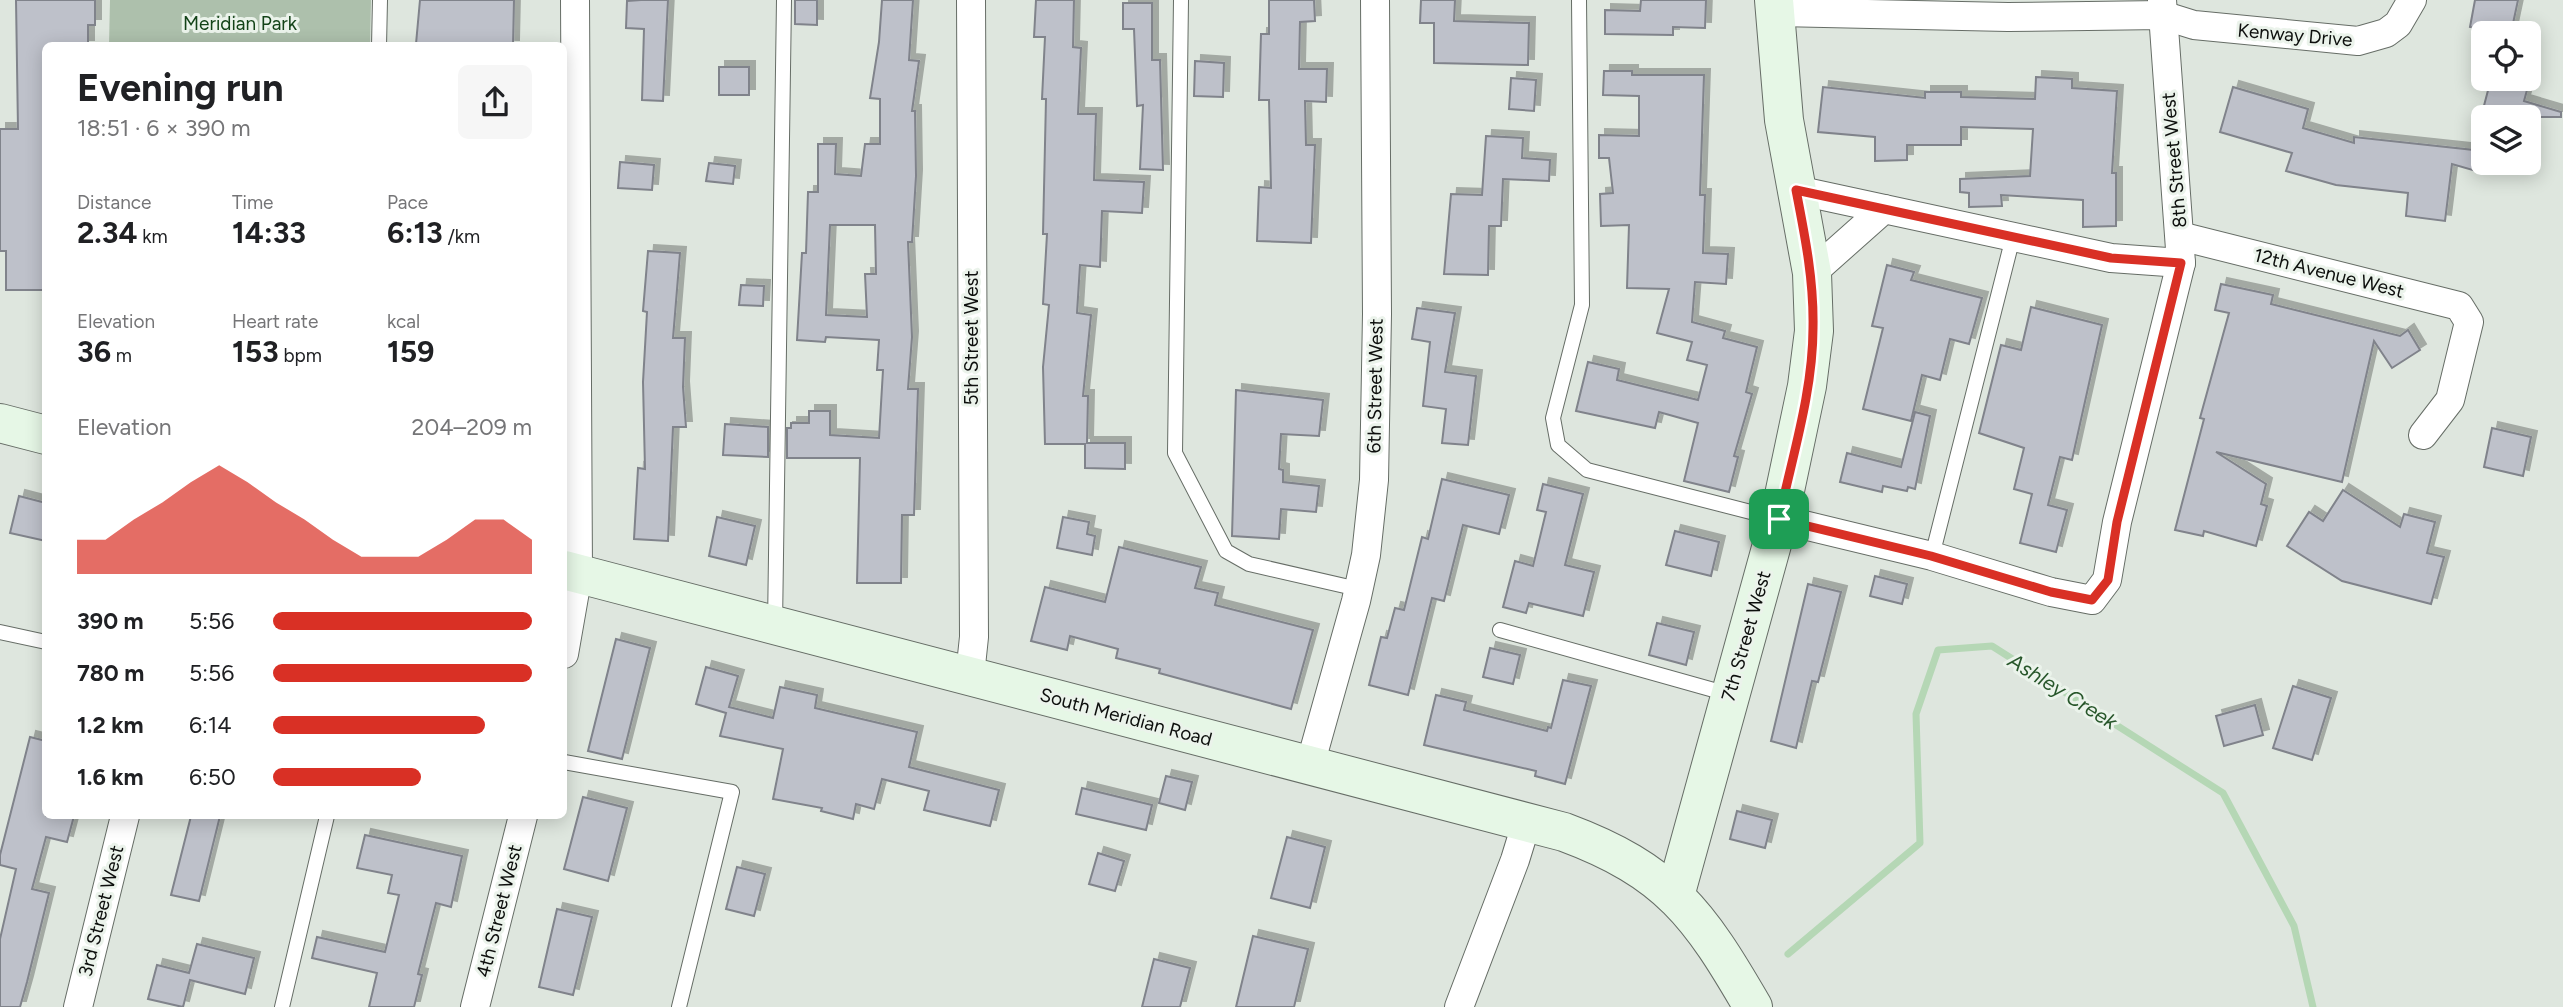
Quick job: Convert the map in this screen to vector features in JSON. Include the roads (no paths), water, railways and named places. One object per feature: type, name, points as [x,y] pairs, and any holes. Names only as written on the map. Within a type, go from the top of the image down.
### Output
[{"type":"street","points":[[567,619],[571,572],[575,0]]},
{"type":"street","name":"5th Street West","points":[[970,675],[974,637],[971,0]]},
{"type":"street","name":"6th Street West","points":[[1310,765],[1358,589],[1374,480],[1377,314],[1375,0]]},
{"type":"street","name":"Kenway Drive","points":[[1774,6],[2008,17],[2162,8],[2194,25],[2358,41],[2386,33],[2398,24],[2412,0]]},
{"type":"street","name":"7th Street West","points":[[1675,896],[1779,519],[1807,386],[1814,331],[1812,273],[1784,120],[1774,6]]},
{"type":"street","name":"8th Street West","points":[[1931,556],[2051,592],[2092,600],[2108,580],[2117,522],[2181,249],[2162,8]]},
{"type":"street","name":"12th Avenue West","points":[[1796,190],[2111,258],[2181,249],[2459,306],[2469,322],[2450,400],[2423,435]]},
{"type":"street","points":[[1812,273],[1884,209]]},
{"type":"street","points":[[0,424],[42,434]]},
{"type":"street","points":[[1779,519],[1931,556]]},
{"type":"street","name":"South Meridian Road","points":[[571,572],[1527,821],[1593,843],[1621,857],[1675,896],[1710,934],[1753,1007]]},
{"type":"street","name":"3rd Street West","points":[[78,1007],[124,819]]},
{"type":"street","name":"4th Street West","points":[[475,1007],[522,819]]},
{"type":"street","points":[[1460,1007],[1527,821]]},
{"type":"lane","points":[[379,42],[380,0]]},
{"type":"lane","points":[[775,625],[784,0]]},
{"type":"lane","points":[[1181,0],[1175,453],[1226,551],[1249,564],[1358,589]]},
{"type":"lane","points":[[1579,0],[1582,306],[1553,418],[1558,445],[1587,470],[1779,519]]},
{"type":"lane","points":[[1931,556],[2013,237]]},
{"type":"lane","points":[[1500,630],[1730,694]]},
{"type":"lane","points":[[0,632],[42,641]]},
{"type":"lane","points":[[567,763],[732,792],[679,1007]]},
{"type":"lane","points":[[282,1007],[326,819]]},
{"type":"waterway","name":"Ashley Creek","points":[[1788,954],[1920,843],[1916,714],[1938,650],[1992,646],[2223,793],[2294,926],[2313,1007]]},
{"type":"park label","name":"Meridian Park","points":[[240,23]]}]
